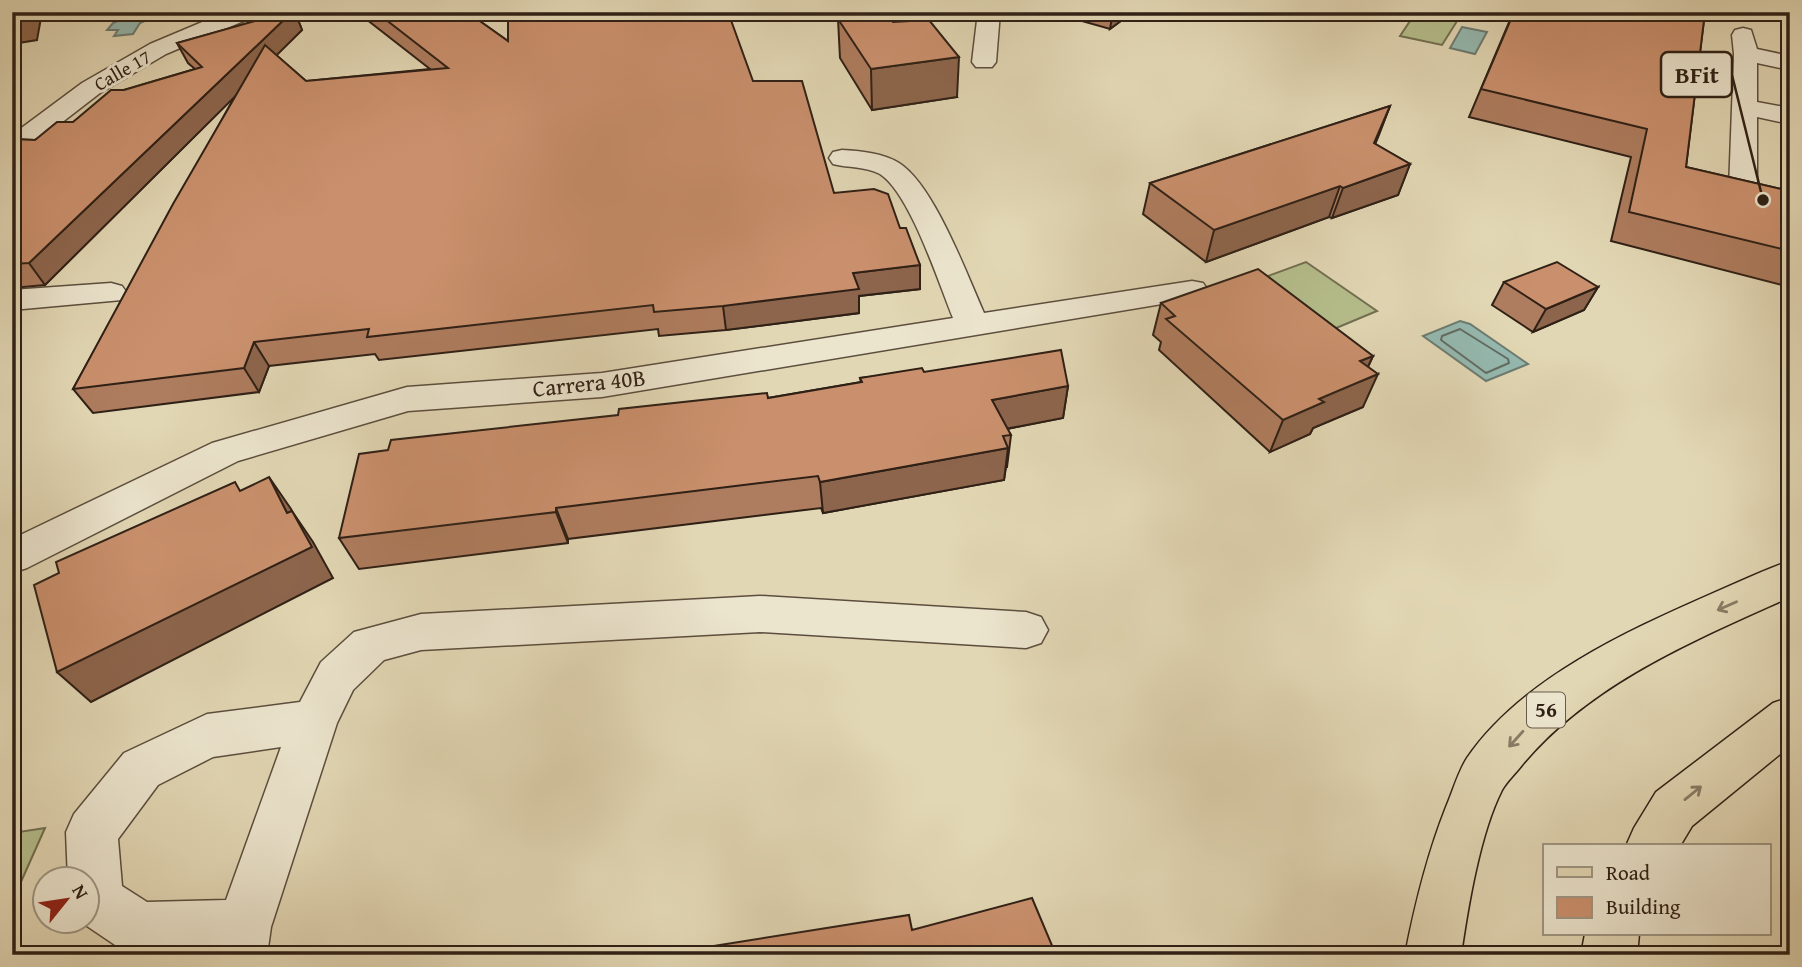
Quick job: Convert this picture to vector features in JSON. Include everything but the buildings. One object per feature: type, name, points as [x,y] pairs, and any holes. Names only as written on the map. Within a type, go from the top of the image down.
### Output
[{"type":"main road","name":"56","points":[[1433,955],[1440,909],[1457,841],[1485,773],[1535,718],[1636,648],[1790,578]]},
{"type":"main road","points":[[1653,844],[1674,809],[1790,718]]},
{"type":"main road","points":[[1609,955],[1612,936]]},
{"type":"street","name":"Calle 17","points":[[12,148],[91,88],[158,49],[245,12]]},
{"type":"street","points":[[984,62],[989,12]]},
{"type":"street","points":[[1790,62],[1745,44],[1743,189],[1749,195],[1790,209]]},
{"type":"street","points":[[1745,107],[1790,116]]},
{"type":"street","points":[[842,158],[871,159],[894,172],[915,197],[972,324]]},
{"type":"street","name":"Carrera 40B","points":[[12,557],[225,452],[407,399],[602,385],[1192,290]]},
{"type":"street","points":[[12,300],[111,293]]},
{"type":"street","points":[[314,722],[207,736],[141,769],[92,832],[96,900],[140,930],[241,941],[314,722],[337,676],[370,645],[421,632],[760,614],[1026,630]]},
{"type":"green space","points":[[1416,12],[1434,12],[1459,18],[1442,45],[1400,36]]},
{"type":"green space","points":[[1306,262],[1377,311],[1329,331],[1260,279]]},
{"type":"green space","points":[[45,828],[12,902],[12,833]]},
{"type":"water","points":[[139,12],[165,12],[140,23],[133,34],[114,36],[118,30],[107,30],[113,23]]},
{"type":"water","points":[[1462,27],[1487,32],[1475,54],[1450,48]]},
{"type":"water","points":[[1460,321],[1470,324],[1528,364],[1486,381],[1423,336]]},
{"type":"place","name":"BFit","points":[[1763,200]]}]
